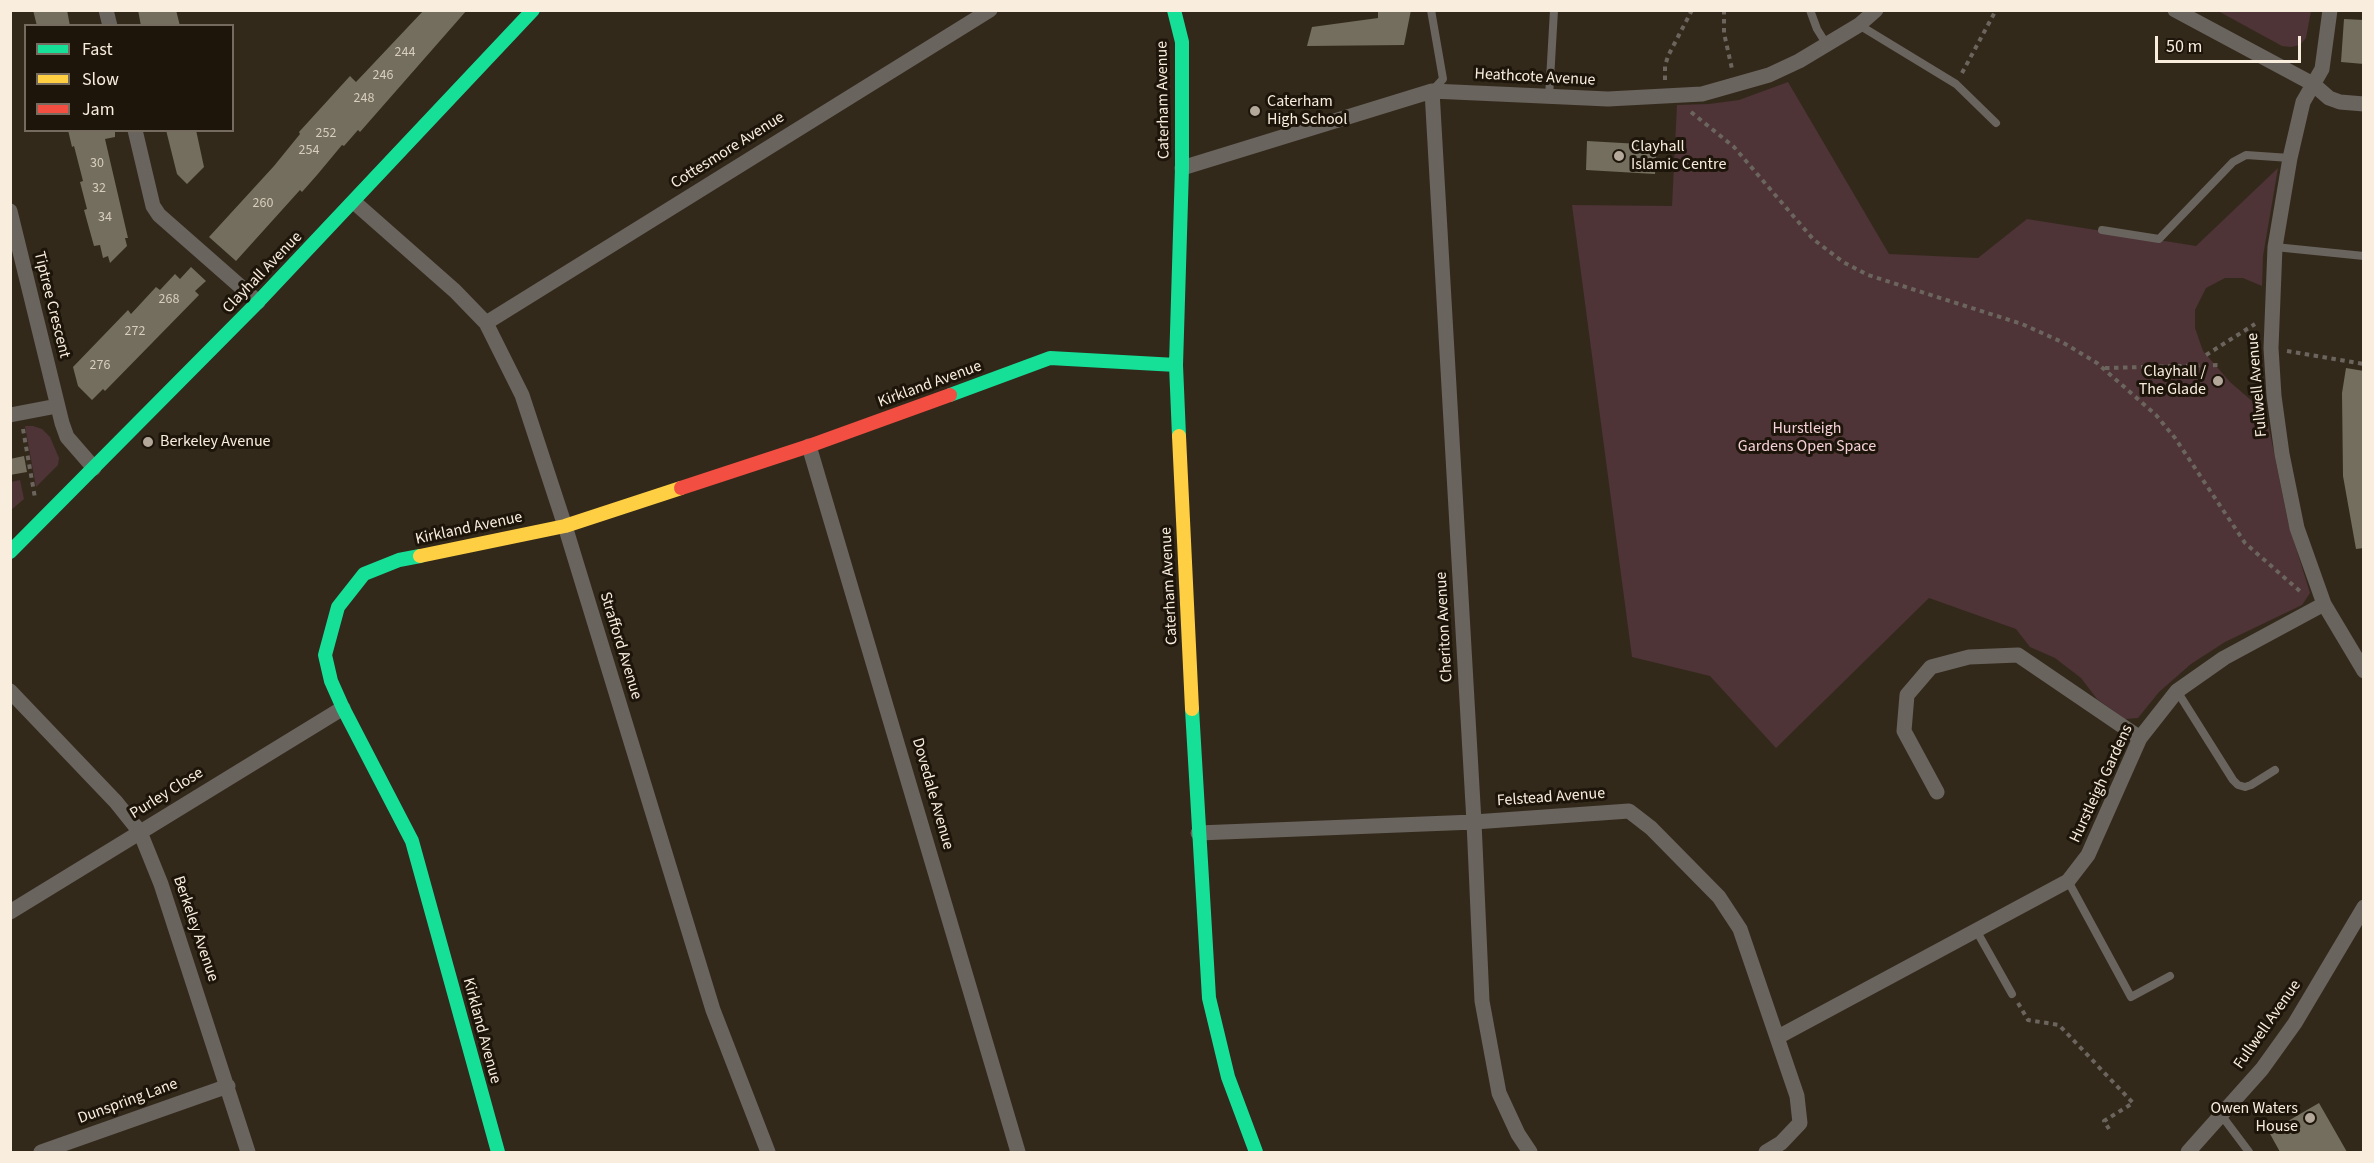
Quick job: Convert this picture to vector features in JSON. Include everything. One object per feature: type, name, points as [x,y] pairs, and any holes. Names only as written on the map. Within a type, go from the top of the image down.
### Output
[{"type":"street","name":"Clayhall Avenue","points":[[10,552],[258,302],[533,10]]},
{"type":"street","name":"Cottesmore Avenue","points":[[486,323],[990,10]]},
{"type":"street","name":"Caterham Avenue","points":[[1174,10],[1182,42],[1182,168],[1176,365],[1198,833],[1209,998],[1228,1077],[1256,1152]]},
{"type":"street","name":"Heathcote Avenue","points":[[1182,168],[1432,91],[1608,99],[1702,94],[1769,75],[1827,45],[1859,25],[1875,10]]},
{"type":"street","points":[[2175,10],[2313,84],[2329,98],[2340,102],[2364,104]]},
{"type":"street","name":"Fullwell Avenue","points":[[2330,10],[2322,69],[2303,102],[2290,158],[2275,248],[2271,348],[2274,396],[2282,454],[2297,528],[2324,604],[2364,672]]},
{"type":"street","name":"Cheriton Avenue","points":[[1432,91],[1474,822],[1482,1001],[1499,1093],[1518,1134],[1530,1152]]},
{"type":"street","points":[[135,132],[153,206],[159,215],[258,302]]},
{"type":"street","name":"Strafford Avenue","points":[[354,202],[455,291],[486,323],[522,395],[565,526],[713,1010],[768,1152]]},
{"type":"street","name":"Tiptree Crescent","points":[[10,211],[57,406],[67,437],[94,468]]},
{"type":"street","name":"Kirkland Avenue","points":[[498,1152],[412,842],[331,681],[325,655],[338,607],[364,574],[399,560],[565,526],[809,446],[1050,358],[1176,365]]},
{"type":"street","points":[[16,414],[57,406]]},
{"type":"street","name":"Dovedale Avenue","points":[[809,446],[1018,1152]]},
{"type":"street","name":"Hurstleigh Gardens","points":[[1778,1037],[2068,881],[2088,855],[2139,738],[2177,691],[2224,658],[2324,604]]},
{"type":"street","points":[[1936,792],[1904,731],[1907,695],[1931,667],[1969,657],[2018,655],[2139,738]]},
{"type":"street","name":"Berkeley Avenue","points":[[10,691],[116,802],[140,832],[161,884],[248,1152]]},
{"type":"street","name":"Purley Close","points":[[10,912],[343,708]]},
{"type":"street","name":"Felstead Avenue","points":[[1198,833],[1474,822],[1629,811],[1651,828],[1719,897],[1740,929],[1797,1096],[1800,1123],[1781,1143],[1766,1152]]},
{"type":"street","name":"Fullwell Avenue","points":[[2188,1152],[2262,1069],[2295,1023],[2364,907]]},
{"type":"street","name":"Dunspring Lane","points":[[41,1152],[228,1086]]},
{"type":"lane","points":[[1431,10],[1443,79],[1432,91]]},
{"type":"lane","points":[[1549,97],[1554,10]]},
{"type":"lane","points":[[1810,10],[1817,29],[1827,45]]},
{"type":"lane","points":[[1859,25],[1956,84],[1996,123]]},
{"type":"lane","points":[[2102,230],[2159,239],[2233,162],[2246,155],[2290,158]]},
{"type":"lane","points":[[2275,248],[2364,256]]},
{"type":"lane","points":[[2177,691],[2238,785],[2245,787],[2251,785],[2275,770]]},
{"type":"lane","points":[[2068,881],[2131,997],[2170,976]]},
{"type":"lane","points":[[1976,930],[2012,994]]},
{"type":"lane","points":[[2222,1116],[2249,1152]]},
{"type":"path","points":[[1692,10],[1665,66],[1664,78],[1671,97],[1734,147],[1813,238],[1843,262],[1868,275],[2022,324],[2062,342],[2104,368],[2156,415],[2175,438],[2245,543],[2307,597],[2324,604]]},
{"type":"path","points":[[1724,10],[1724,33],[1731,66],[1738,85]]},
{"type":"path","points":[[1956,84],[1996,10]]},
{"type":"path","points":[[2206,355],[2271,314]]},
{"type":"path","points":[[2271,348],[2364,364]]},
{"type":"path","points":[[2104,368],[2218,365]]},
{"type":"path","points":[[16,414],[33,489]]},
{"type":"path","points":[[2012,994],[2028,1020],[2059,1025],[2133,1103],[2104,1121],[2109,1129]]},
{"type":"green space","points":[[2311,10],[2306,38],[2300,45],[2291,47],[2282,46],[2218,11]]},
{"type":"green space","name":"Hurstleigh Gardens Open Space","points":[[1788,82],[1889,254],[1978,258],[2027,219],[2196,246],[2278,168],[2263,256],[2262,286],[2243,278],[2225,278],[2206,288],[2195,310],[2195,328],[2203,351],[2230,382],[2266,413],[2288,522],[2310,593],[2302,605],[2225,642],[2191,664],[2159,692],[2138,718],[2125,719],[2097,699],[2081,678],[2055,658],[2030,647],[2016,629],[1929,598],[1776,748],[1710,676],[1632,657],[1572,205],[1672,206],[1677,105],[1739,100]]},
{"type":"green space","points":[[25,426],[42,429],[50,437],[59,458],[58,465],[36,487]]},
{"type":"green space","points":[[20,480],[24,499],[11,510],[11,482]]},
{"type":"building","points":[[33,10],[67,10],[70,24],[36,24]]},
{"type":"building","points":[[138,10],[176,10],[180,24],[141,24]]},
{"type":"building","points":[[424,10],[467,10],[360,132],[358,130],[344,146],[342,145],[302,192],[300,190],[236,261],[209,237],[274,166],[300,134],[299,132],[350,76],[356,82]]},
{"type":"building","points":[[1378,10],[1411,10],[1404,45],[1307,46],[1312,27],[1378,18]]},
{"type":"building","points":[[2344,19],[2364,20],[2364,64],[2341,62]]},
{"type":"building","points":[[68,132],[115,132],[115,137],[105,139],[128,238],[125,238],[127,246],[110,263],[108,256],[103,258],[100,245],[94,246],[84,210],[87,209],[80,182],[83,181],[74,146],[72,147]]},
{"type":"building","points":[[166,132],[196,132],[204,167],[187,184],[177,174]]},
{"type":"building","points":[[1587,141],[1657,145],[1655,174],[1586,170]]},
{"type":"building","points":[[191,267],[206,281],[195,291],[199,295],[105,391],[103,389],[92,400],[78,386],[73,367],[128,310],[131,314],[156,287],[160,290],[175,274],[180,279]]},
{"type":"building","points":[[2346,368],[2364,371],[2364,548],[2356,549],[2343,476],[2342,393]]},
{"type":"building","points":[[24,456],[27,472],[10,475],[10,459]]},
{"type":"building","name":"Owen Waters House","points":[[2319,1103],[2347,1152],[2280,1152],[2269,1132]]},
{"type":"traffic: fast","points":[[10,552],[258,302],[533,10]]},
{"type":"traffic: fast","points":[[1174,10],[1182,42],[1182,168],[1176,365],[1179,436]]},
{"type":"traffic: fast","points":[[950,395],[1050,358],[1176,365]]},
{"type":"traffic: fast","points":[[420,556],[399,560],[364,574],[338,607],[325,655],[331,681],[343,708],[412,841],[498,1152]]},
{"type":"traffic: fast","points":[[1192,709],[1209,998],[1228,1077],[1256,1152]]},
{"type":"traffic: slow","points":[[1179,436],[1192,709]]},
{"type":"traffic: slow","points":[[420,556],[565,526],[681,488]]},
{"type":"traffic: jam","points":[[681,488],[809,446],[950,395]]},
{"type":"place","name":"Caterham High School","points":[[1255,111]]},
{"type":"place","name":"Clayhall Islamic Centre","points":[[1619,156]]},
{"type":"place","name":"Clayhall / The Glade","points":[[2218,381]]},
{"type":"place","name":"Berkeley Avenue","points":[[148,442]]},
{"type":"place","name":"Owen Waters House","points":[[2310,1118]]}]
